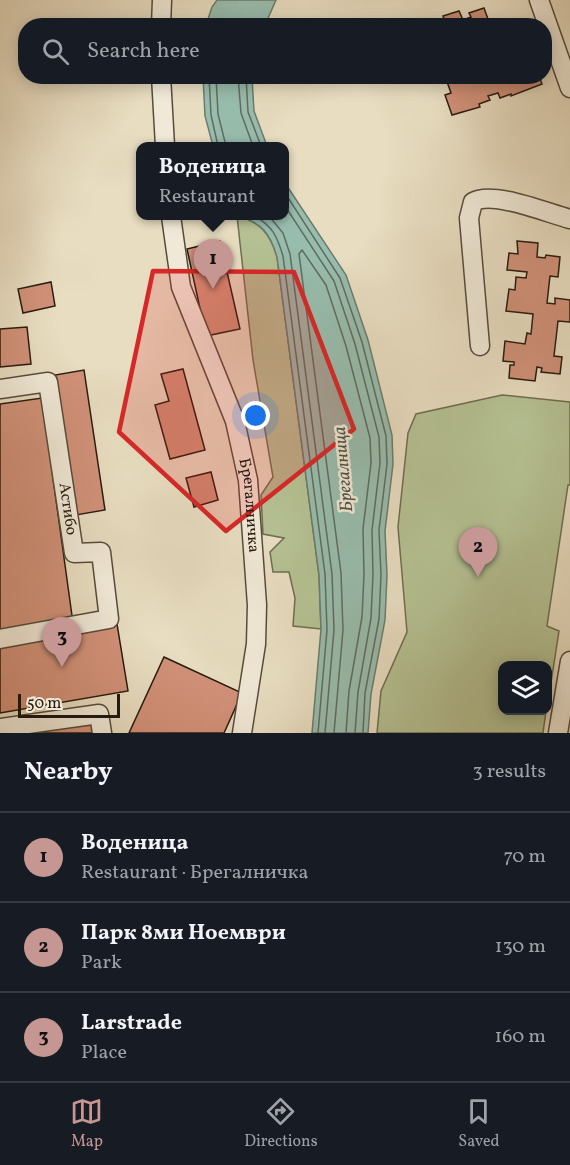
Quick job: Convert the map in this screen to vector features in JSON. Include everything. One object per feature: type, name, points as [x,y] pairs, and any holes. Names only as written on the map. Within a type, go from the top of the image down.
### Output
[{"type":"street","points":[[161,18],[162,0]]},
{"type":"street","points":[[539,0],[545,18]]},
{"type":"street","points":[[552,37],[570,88]]},
{"type":"street","points":[[161,84],[165,142]]},
{"type":"street","points":[[480,346],[470,218],[473,202],[478,199],[495,198],[570,219]]},
{"type":"street","name":"Брегалничка","points":[[172,220],[181,287],[235,422],[248,480],[257,612],[256,644],[242,733]]},
{"type":"street","name":"Астибо","points":[[0,389],[48,382],[74,554],[101,552],[109,619],[0,639]]},
{"type":"street","points":[[558,733],[570,661]]},
{"type":"street","points":[[0,728],[99,714],[102,733]]},
{"type":"highlighted area","points":[[153,271],[294,272],[354,429],[226,531],[119,432]]},
{"type":"shaded area","points":[[237,220],[250,220],[258,225],[268,236],[277,257],[319,575],[321,629],[293,626],[295,598],[289,572],[273,572],[270,552],[284,538],[263,534],[261,495],[273,477],[253,360]]},
{"type":"shaded area","points":[[502,395],[570,402],[570,485],[568,485],[547,626],[559,631],[552,676],[552,661],[498,661],[498,715],[545,715],[543,733],[377,733],[381,691],[407,632],[398,527],[408,433],[416,414]]},
{"type":"water","points":[[217,0],[276,0],[268,18],[208,18]]},
{"type":"water","points":[[203,84],[252,84],[254,111],[266,142],[212,142],[205,116]]},
{"type":"water","name":"Брегалница","points":[[289,189],[346,275],[368,340],[392,435],[393,464],[385,531],[387,575],[385,620],[371,694],[368,733],[312,733],[321,629],[319,575],[277,257],[268,235],[248,220],[289,220]]},
{"type":"building","points":[[484,8],[488,18],[468,18],[471,17],[469,13]]},
{"type":"building","points":[[459,11],[462,18],[444,18],[443,16]]},
{"type":"building","points":[[448,84],[542,84],[511,96],[511,94],[500,98],[498,93],[488,96],[490,100],[479,104],[480,107],[452,115],[445,95],[451,93]]},
{"type":"building","points":[[220,241],[240,329],[206,336],[187,249]]},
{"type":"building","points":[[517,241],[538,243],[537,257],[545,258],[546,255],[560,257],[558,277],[550,276],[547,303],[555,304],[555,298],[570,300],[570,322],[558,321],[554,356],[562,357],[560,374],[541,372],[542,368],[537,367],[535,381],[509,378],[510,365],[514,365],[514,362],[503,361],[505,341],[525,344],[527,333],[531,334],[533,314],[506,311],[509,289],[515,290],[516,277],[526,278],[527,272],[507,270],[509,253],[518,254]]},
{"type":"building","points":[[51,282],[55,306],[23,313],[18,289]]},
{"type":"building","points":[[27,327],[31,364],[0,367],[0,329]]},
{"type":"building","points":[[183,369],[205,450],[170,459],[155,405],[169,401],[161,374]]},
{"type":"building","points":[[84,370],[105,510],[76,515],[55,375]]},
{"type":"building","points":[[42,398],[73,623],[0,633],[0,404]]},
{"type":"building","points":[[211,472],[218,500],[194,507],[186,478]]},
{"type":"building","points":[[117,624],[128,691],[0,713],[0,644]]},
{"type":"building","points":[[164,657],[242,693],[224,733],[129,733]]},
{"type":"building","points":[[94,717],[96,733],[0,733]]},
{"type":"place","name":"Воденица","points":[[213,289]]},
{"type":"place","name":"Парк 8ми Ноември","points":[[478,577]]},
{"type":"place","name":"Larstrade","points":[[62,667]]}]
